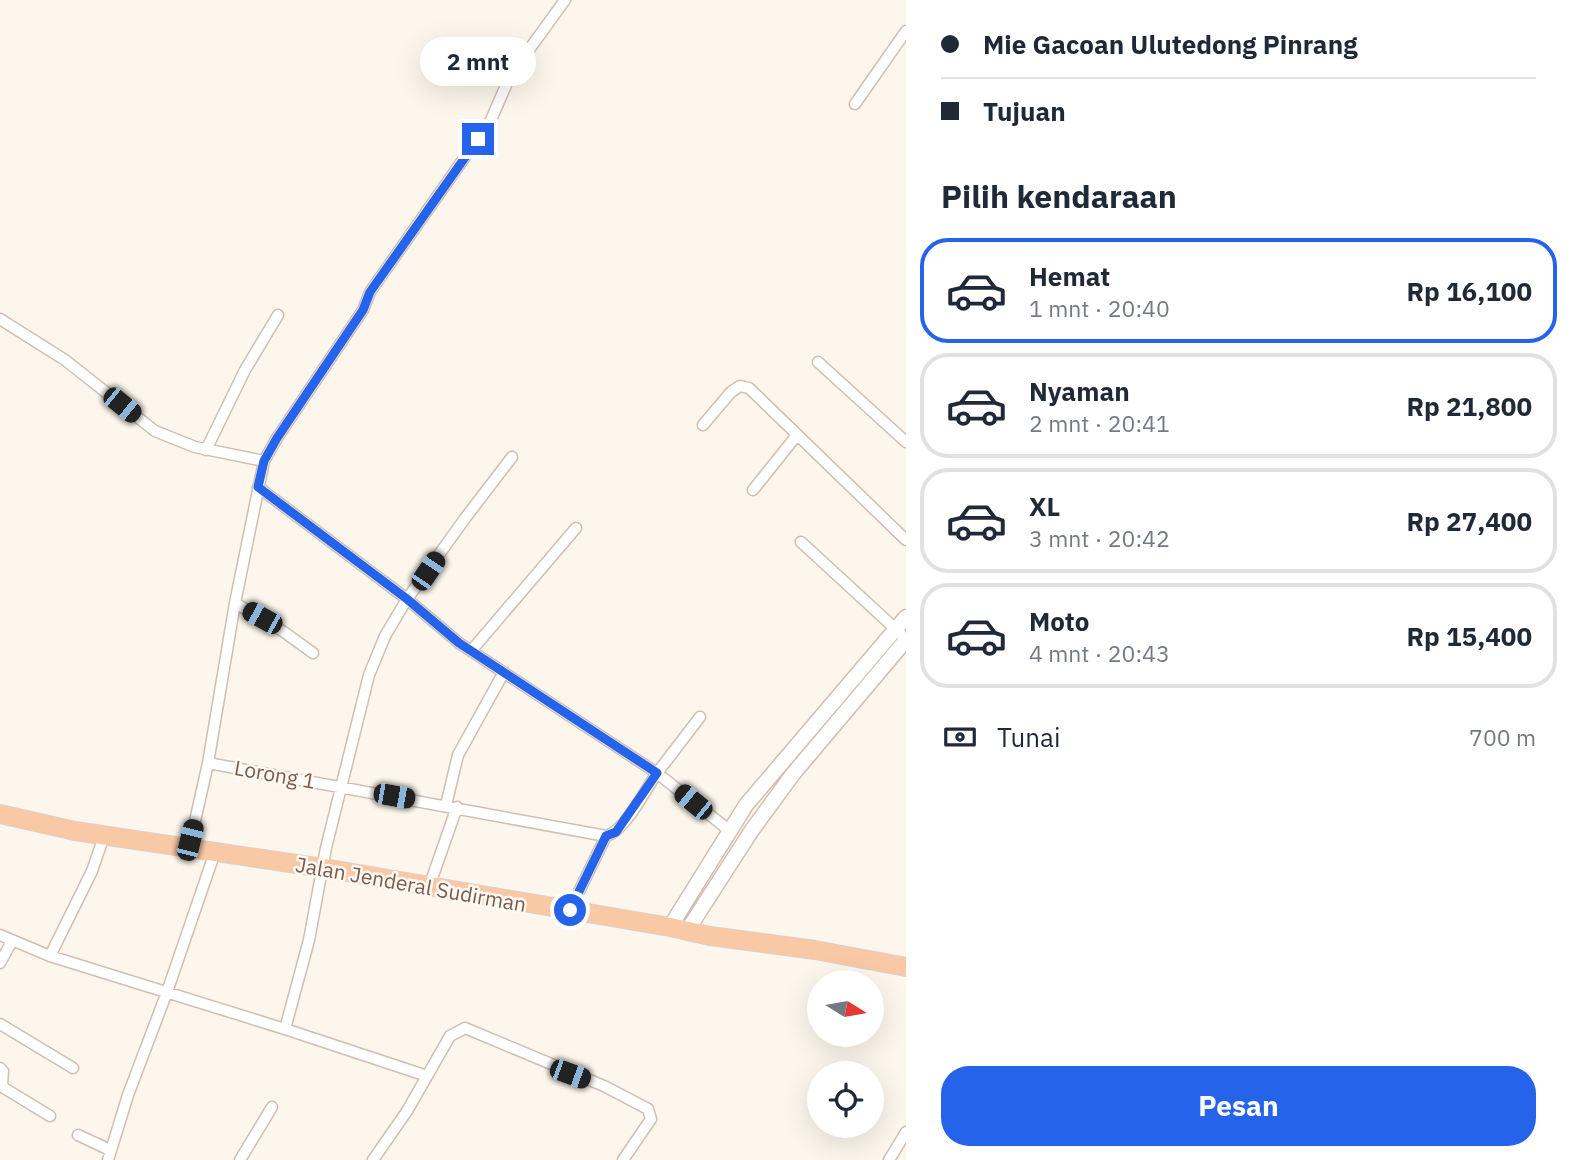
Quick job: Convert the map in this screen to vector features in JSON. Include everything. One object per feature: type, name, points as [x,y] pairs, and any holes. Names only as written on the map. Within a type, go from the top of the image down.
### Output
[{"type":"highway","name":"Jalan Jenderal Sudirman","points":[[0,814],[31,823],[104,836],[323,868],[906,967]]},
{"type":"street","points":[[188,848],[208,762],[235,603],[264,461],[363,310],[370,292],[491,120],[510,76],[565,0]]},
{"type":"street","points":[[855,104],[906,31]]},
{"type":"street","points":[[206,450],[245,370],[278,315]]},
{"type":"street","points":[[0,319],[65,360],[155,431],[206,450],[264,461]]},
{"type":"street","points":[[818,362],[906,442]]},
{"type":"street","points":[[703,425],[731,392],[740,386],[750,388],[906,540]]},
{"type":"street","points":[[753,490],[797,435]]},
{"type":"street","points":[[285,1029],[309,940],[358,716],[376,655],[407,599],[512,457]]},
{"type":"street","points":[[258,487],[407,599],[471,652],[657,773],[730,831]]},
{"type":"street","points":[[471,652],[576,528]]},
{"type":"street","points":[[801,542],[902,636]]},
{"type":"street","points":[[235,603],[313,653]]},
{"type":"street","points":[[679,929],[793,774],[902,636],[906,617]]},
{"type":"street","points":[[679,929],[746,805],[902,636]]},
{"type":"street","points":[[429,887],[452,806],[458,755],[504,672]]},
{"type":"street","points":[[570,910],[606,836],[616,832],[700,717]]},
{"type":"street","name":"Lorong 1","points":[[208,762],[606,836]]},
{"type":"street","points":[[50,956],[92,871],[104,836]]},
{"type":"street","points":[[78,1135],[109,1155],[215,852]]},
{"type":"street","points":[[0,935],[50,956],[427,1076]]},
{"type":"street","points":[[0,963],[12,941]]},
{"type":"street","points":[[0,1024],[73,1068]]},
{"type":"street","points":[[373,1160],[450,1036],[464,1028],[604,1086],[648,1109],[651,1119],[623,1160]]},
{"type":"street","points":[[0,1068],[3,1071],[4,1088],[50,1116]]},
{"type":"street","points":[[240,1160],[272,1107]]},
{"type":"street","points":[[889,1160],[906,1132]]},
{"type":"route","points":[[478,139],[370,292],[363,310],[277,438],[264,461],[258,487],[407,599],[471,652],[657,773],[616,832],[606,836],[570,910]]}]
